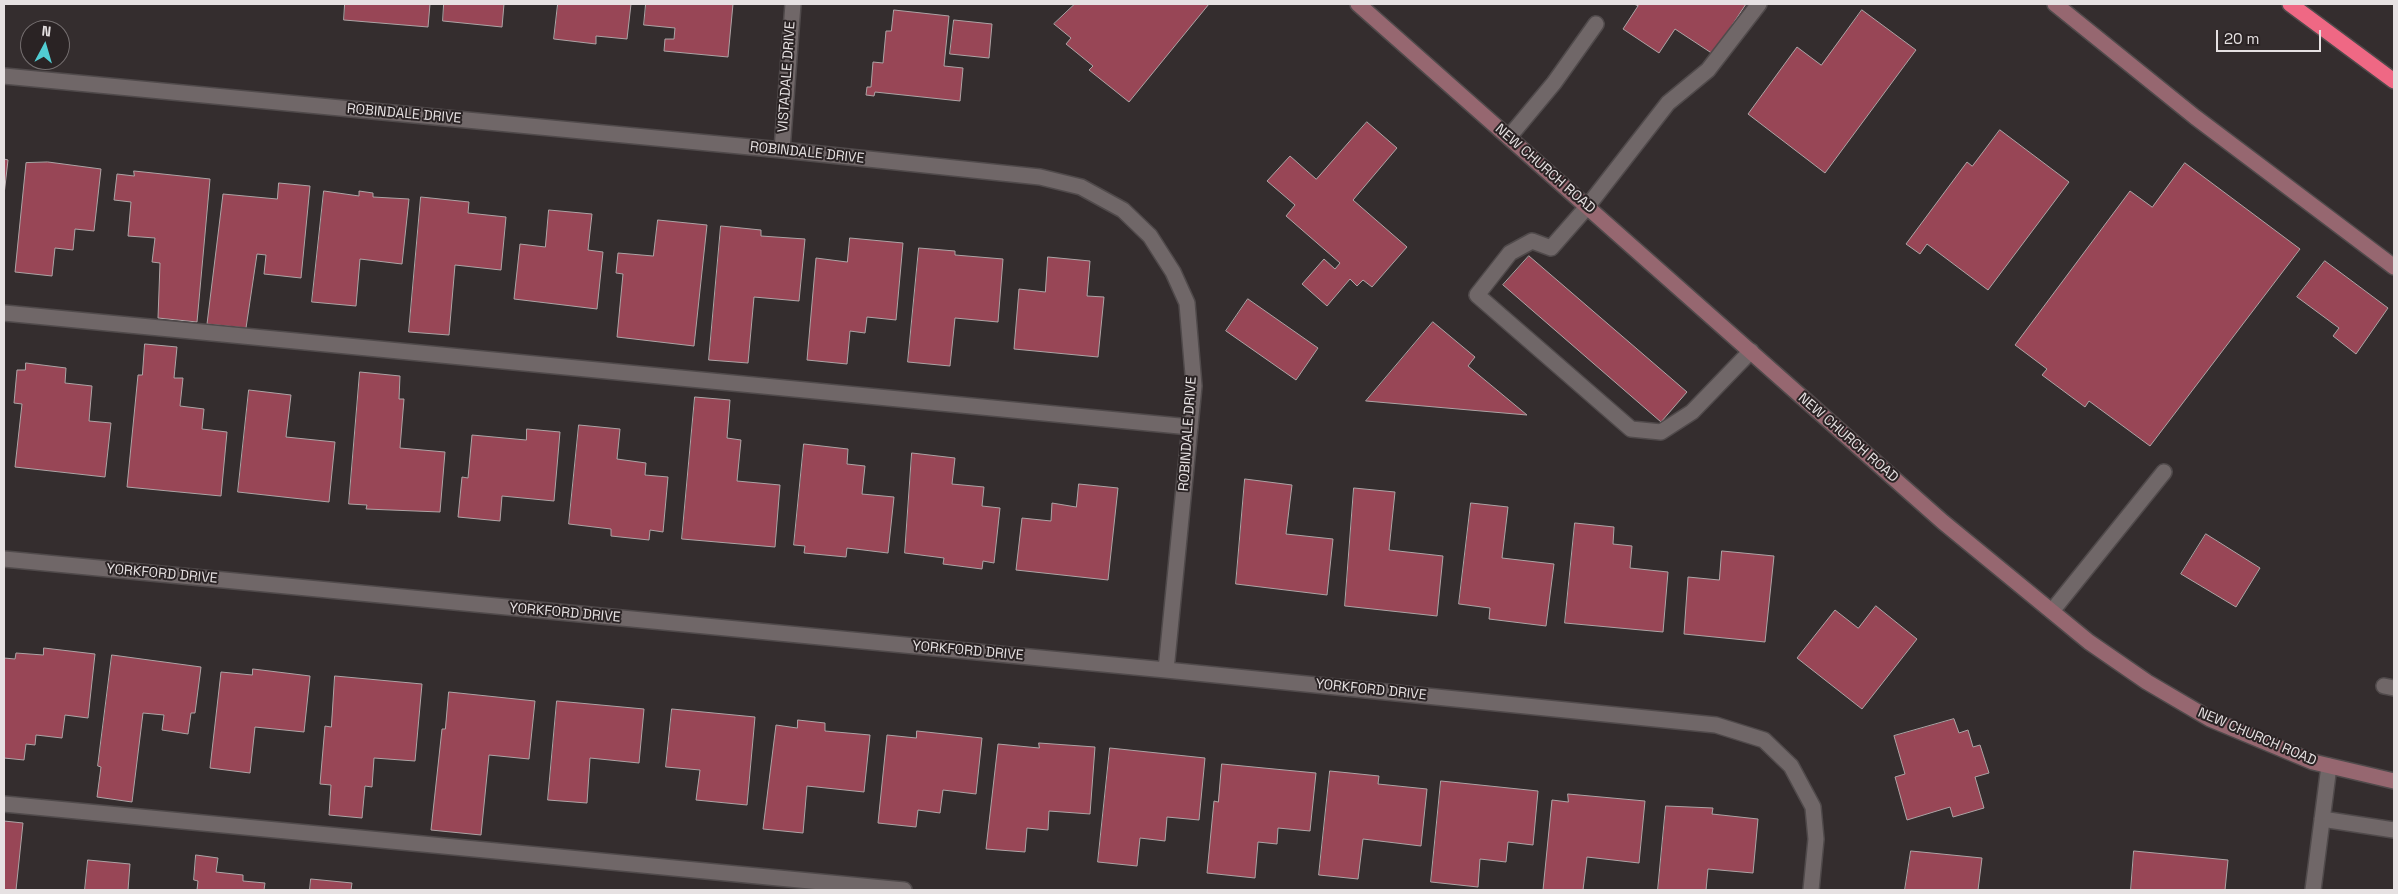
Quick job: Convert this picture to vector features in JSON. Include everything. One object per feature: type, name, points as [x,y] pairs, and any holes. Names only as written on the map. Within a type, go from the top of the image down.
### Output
[{"type":"highway","points":[[2290,4],[2394,80]]},
{"type":"street","name":"VISTADALE DRIVE","points":[[782,150],[793,4]]},
{"type":"street","name":"NEW CHURCH ROAD","points":[[1358,4],[1943,522],[2089,642],[2147,682],[2210,719],[2305,759],[2394,781]]},
{"type":"street","points":[[1750,351],[1692,412],[1660,432],[1631,429],[1477,295],[1510,253],[1532,240],[1551,248],[1587,207],[1668,103],[1708,70],[1759,4]]},
{"type":"street","points":[[2055,4],[2195,117],[2393,266]]},
{"type":"street","points":[[1509,137],[1554,83],[1596,24]]},
{"type":"street","name":"ROBINDALE DRIVE","points":[[4,76],[782,150],[1040,177],[1081,187],[1123,210],[1150,236],[1173,272],[1187,303],[1194,386],[1166,670]]},
{"type":"street","points":[[4,313],[1190,427]]},
{"type":"street","points":[[2052,611],[2164,472]]},
{"type":"street","name":"YORKFORD DRIVE","points":[[4,559],[1166,670],[1716,725],[1764,740],[1791,766],[1813,807],[1816,839],[1811,890]]},
{"type":"street","points":[[2314,890],[2329,766]]},
{"type":"street","points":[[4,804],[904,890]]},
{"type":"street","points":[[2322,819],[2394,830]]},
{"type":"building","points":[[345,4],[430,4],[428,27],[344,20]]},
{"type":"building","points":[[444,4],[504,4],[502,27],[443,21]]},
{"type":"building","points":[[558,4],[631,4],[627,39],[596,36],[596,44],[554,39]]},
{"type":"building","points":[[646,4],[733,4],[728,57],[664,51],[665,39],[674,39],[675,28],[644,25]]},
{"type":"building","points":[[1075,4],[1209,4],[1129,102],[1089,70],[1093,66],[1066,44],[1071,38],[1054,24]]},
{"type":"building","points":[[1634,4],[1746,4],[1713,54],[1675,29],[1659,53],[1623,29],[1638,6]]},
{"type":"building","points":[[894,10],[949,16],[944,66],[963,68],[960,101],[875,92],[874,96],[866,95],[867,87],[871,87],[873,62],[883,63],[886,31],[891,31]]},
{"type":"building","points":[[1862,10],[1916,50],[1825,173],[1748,114],[1797,47],[1821,65]]},
{"type":"building","points":[[954,20],[992,24],[989,58],[950,54]]},
{"type":"building","points":[[1367,122],[1397,148],[1353,200],[1407,247],[1372,287],[1363,280],[1357,286],[1350,279],[1327,306],[1302,284],[1324,259],[1335,269],[1340,263],[1286,216],[1295,205],[1267,181],[1290,156],[1316,179]]},
{"type":"building","points":[[2000,130],[2069,182],[1988,290],[1927,244],[1920,254],[1906,244],[1967,162],[1972,166]]},
{"type":"building","points":[[4,159],[8,160],[4,195]]},
{"type":"building","points":[[48,162],[101,169],[94,231],[75,229],[73,250],[55,248],[52,276],[15,272],[26,163]]},
{"type":"building","points":[[2185,163],[2300,249],[2150,446],[2089,401],[2085,407],[2042,375],[2047,369],[2015,345],[2130,191],[2152,207]]},
{"type":"building","points":[[134,171],[210,179],[197,322],[158,318],[160,263],[152,262],[155,238],[128,236],[131,202],[114,200],[117,174],[134,176]]},
{"type":"building","points":[[279,183],[310,186],[301,278],[264,274],[266,255],[257,254],[246,328],[207,324],[223,194],[277,199]]},
{"type":"building","points":[[324,191],[359,196],[359,191],[373,193],[373,197],[409,199],[402,264],[360,259],[356,306],[312,302]]},
{"type":"building","points":[[421,197],[469,202],[468,213],[506,217],[501,270],[455,265],[449,335],[409,332]]},
{"type":"building","points":[[549,210],[592,214],[588,250],[603,252],[597,309],[514,299],[520,244],[545,247]]},
{"type":"building","points":[[658,220],[707,225],[694,346],[617,337],[623,274],[616,273],[618,253],[653,256]]},
{"type":"building","points":[[721,226],[761,230],[761,236],[805,239],[799,301],[754,297],[748,363],[709,360]]},
{"type":"building","points":[[850,238],[903,243],[896,320],[867,317],[865,333],[850,331],[847,364],[807,360],[816,258],[847,262]]},
{"type":"building","points":[[919,248],[955,251],[955,255],[1003,259],[998,322],[955,318],[950,366],[908,362]]},
{"type":"building","points":[[1529,256],[1687,392],[1661,422],[1503,285]]},
{"type":"building","points":[[1048,257],[1090,261],[1087,296],[1104,297],[1098,357],[1014,349],[1019,289],[1045,292]]},
{"type":"building","points":[[2325,261],[2388,308],[2356,354],[2333,336],[2339,328],[2297,297]]},
{"type":"building","points":[[1248,299],[1318,348],[1296,380],[1226,331]]},
{"type":"building","points":[[1433,322],[1475,357],[1468,366],[1527,415],[1366,401]]},
{"type":"building","points":[[145,344],[177,347],[174,378],[183,378],[180,406],[204,409],[202,429],[227,432],[221,496],[127,487],[138,375],[142,375]]},
{"type":"building","points":[[26,363],[66,368],[65,383],[92,386],[89,421],[111,423],[105,477],[15,467],[22,404],[14,403],[17,370],[25,370]]},
{"type":"building","points":[[360,372],[400,376],[399,399],[404,399],[400,448],[445,452],[440,512],[366,509],[367,505],[349,504]]},
{"type":"building","points":[[249,390],[291,395],[286,437],[335,442],[329,502],[238,492]]},
{"type":"building","points":[[695,397],[730,400],[727,438],[741,440],[737,481],[780,485],[775,547],[682,539]]},
{"type":"building","points":[[579,425],[620,429],[617,459],[646,463],[645,475],[668,477],[663,532],[650,530],[649,540],[611,536],[611,529],[569,524]]},
{"type":"building","points":[[527,429],[560,432],[554,501],[502,496],[500,521],[458,517],[462,477],[468,478],[472,435],[526,440]]},
{"type":"building","points":[[804,444],[848,449],[847,464],[865,466],[862,494],[894,497],[888,553],[847,548],[846,557],[804,553],[805,546],[794,545]]},
{"type":"building","points":[[912,453],[955,458],[952,484],[984,487],[982,506],[1000,508],[994,563],[983,561],[982,569],[943,564],[944,558],[905,553]]},
{"type":"building","points":[[1245,479],[1292,485],[1286,534],[1333,539],[1327,595],[1236,584]]},
{"type":"building","points":[[1079,484],[1118,488],[1108,580],[1016,570],[1022,518],[1051,521],[1052,503],[1076,507]]},
{"type":"building","points":[[1354,488],[1395,492],[1389,550],[1443,556],[1437,616],[1345,606]]},
{"type":"building","points":[[1471,503],[1508,507],[1502,558],[1554,564],[1546,626],[1489,619],[1490,608],[1459,604]]},
{"type":"building","points":[[1575,523],[1614,527],[1613,544],[1632,546],[1630,568],[1668,572],[1663,632],[1565,623]]},
{"type":"building","points":[[2206,534],[2260,568],[2236,607],[2181,574]]},
{"type":"building","points":[[1722,551],[1774,556],[1765,642],[1684,634],[1688,577],[1719,580]]},
{"type":"building","points":[[1876,606],[1917,639],[1862,709],[1797,658],[1835,610],[1858,628]]},
{"type":"building","points":[[44,648],[95,654],[88,718],[65,715],[62,738],[36,735],[35,745],[26,744],[24,760],[4,758],[4,658],[15,659],[16,653],[43,655]]},
{"type":"building","points":[[112,655],[201,667],[195,713],[191,713],[188,734],[162,730],[164,715],[143,713],[132,802],[97,797],[101,767],[98,766]]},
{"type":"building","points":[[253,669],[310,676],[304,732],[255,727],[250,773],[210,768],[221,672],[252,675]]},
{"type":"building","points":[[335,676],[422,684],[415,761],[374,758],[372,787],[365,786],[362,818],[329,815],[331,785],[320,784],[325,726],[331,727]]},
{"type":"building","points":[[449,692],[535,701],[529,759],[489,755],[481,835],[431,830],[442,729],[445,729]]},
{"type":"building","points":[[557,701],[644,709],[639,763],[590,758],[587,803],[548,800]]},
{"type":"building","points":[[672,709],[755,717],[747,805],[696,800],[700,770],[666,767]]},
{"type":"building","points":[[1954,719],[1959,733],[1968,730],[1973,747],[1980,745],[1989,773],[1975,777],[1984,808],[1953,817],[1950,807],[1907,820],[1895,777],[1905,774],[1894,736]]},
{"type":"building","points":[[798,720],[825,723],[825,731],[870,735],[864,792],[807,786],[803,833],[763,829],[776,725],[797,728]]},
{"type":"building","points":[[917,731],[982,738],[976,794],[943,790],[940,813],[918,810],[916,827],[878,823],[887,735],[916,738]]},
{"type":"building","points":[[1039,743],[1095,747],[1090,814],[1049,811],[1048,830],[1027,828],[1025,852],[986,849],[998,744],[1039,748]]},
{"type":"building","points":[[1110,748],[1205,758],[1199,820],[1167,817],[1165,841],[1140,838],[1137,866],[1098,862]]},
{"type":"building","points":[[1222,764],[1316,773],[1310,831],[1278,828],[1277,844],[1258,842],[1255,878],[1207,873],[1214,801],[1218,802]]},
{"type":"building","points":[[1330,771],[1379,776],[1378,784],[1427,789],[1421,846],[1363,839],[1358,879],[1319,875]]},
{"type":"building","points":[[1441,781],[1538,791],[1533,845],[1508,842],[1506,862],[1480,859],[1478,887],[1431,882]]},
{"type":"building","points":[[1568,794],[1645,801],[1639,863],[1587,857],[1583,890],[1543,890],[1552,800],[1568,802]]},
{"type":"building","points":[[1666,806],[1713,808],[1712,814],[1758,819],[1753,873],[1708,869],[1706,890],[1658,890]]},
{"type":"building","points":[[4,821],[23,823],[16,890],[4,890]]},
{"type":"building","points":[[1911,851],[1982,858],[1978,890],[1905,890]]},
{"type":"building","points":[[2134,851],[2228,860],[2225,890],[2131,890]]},
{"type":"building","points":[[196,855],[218,858],[216,872],[243,875],[243,881],[265,883],[264,890],[197,890],[198,881],[194,880]]},
{"type":"building","points":[[88,860],[130,864],[128,890],[85,890]]},
{"type":"building","points":[[311,879],[352,883],[351,890],[310,890]]}]
